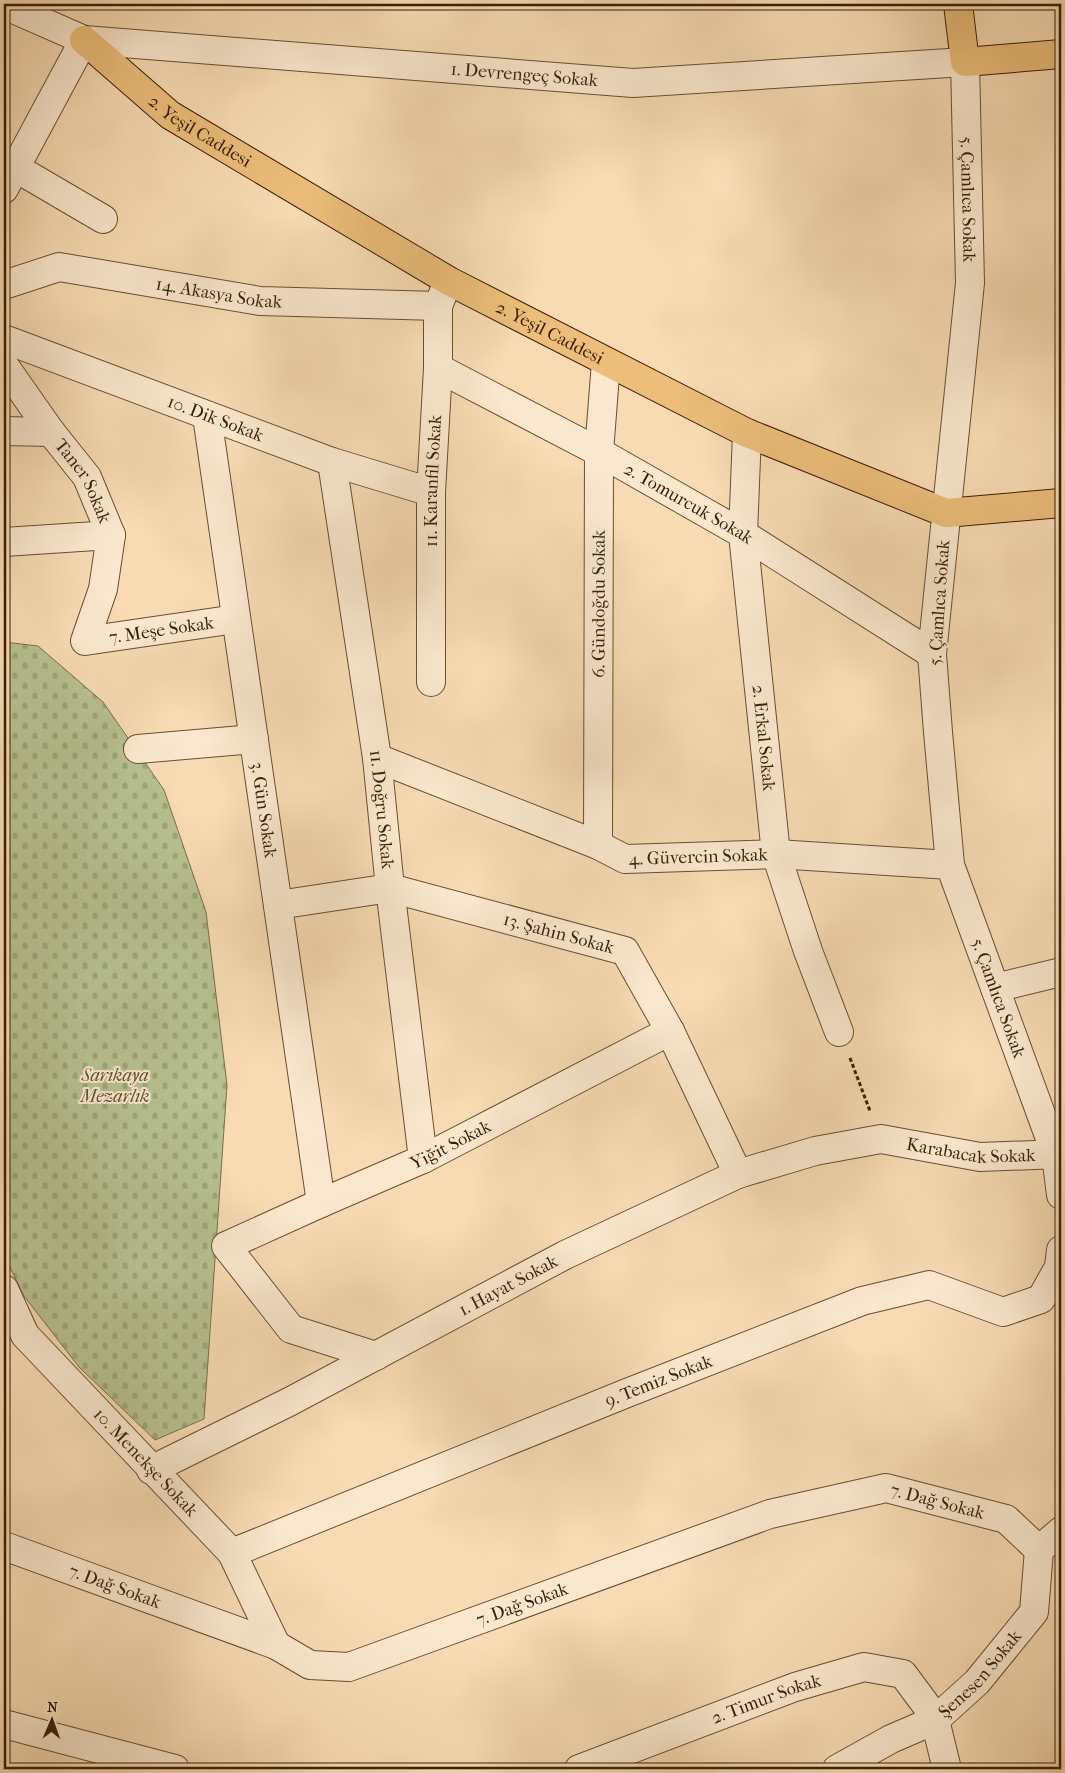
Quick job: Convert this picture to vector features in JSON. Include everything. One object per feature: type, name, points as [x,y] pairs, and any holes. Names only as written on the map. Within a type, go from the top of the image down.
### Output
[{"type":"main road","points":[[958,4],[965,62],[1061,54]]},
{"type":"main road","name":"2. Yeşil Caddesi","points":[[84,40],[170,115],[449,281],[747,433],[946,513],[1061,504]]},
{"type":"street","name":"1. Devrengeç Sokak","points":[[4,5],[84,40],[633,84],[965,62]]},
{"type":"street","points":[[84,40],[10,179],[103,219]]},
{"type":"street","name":"5. Çamlıca Sokak","points":[[965,62],[970,282],[932,654],[950,864],[995,988],[1059,1154]]},
{"type":"street","name":"14. Akasya Sokak","points":[[4,286],[59,267],[260,301],[438,306]]},
{"type":"street","name":"11. Karanfil Sokak","points":[[431,682],[431,492],[438,368],[438,306],[449,281]]},
{"type":"street","name":"10. Dik Sokak","points":[[4,339],[332,462],[431,492]]},
{"type":"street","name":"6. Gündoğdu Sokak","points":[[598,845],[599,452],[606,362]]},
{"type":"street","name":"Taner Sokak","points":[[4,365],[51,432],[87,477],[111,535],[103,589],[85,641]]},
{"type":"street","name":"2. Tomurcuk Sokak","points":[[438,368],[599,452],[743,534],[932,654]]},
{"type":"street","name":"3. Gün Sokak","points":[[207,416],[321,1203]]},
{"type":"street","points":[[4,430],[51,432]]},
{"type":"street","name":"2. Erkal Sokak","points":[[747,433],[743,534],[776,854],[808,952],[839,1032]]},
{"type":"street","name":"11. Doğru Sokak","points":[[332,462],[377,758],[390,888],[423,1159]]},
{"type":"street","points":[[4,542],[111,535]]},
{"type":"street","name":"7. Meşe Sokak","points":[[85,641],[236,619]]},
{"type":"street","points":[[138,749],[254,739]]},
{"type":"street","name":"4. Güvercin Sokak","points":[[377,758],[598,845],[625,859],[776,854],[950,864]]},
{"type":"street","name":"13. Şahin Sokak","points":[[278,905],[390,888],[624,951],[670,1031],[738,1174]]},
{"type":"street","points":[[995,988],[1061,972]]},
{"type":"street","name":"Yiğit Sokak","points":[[376,1356],[291,1329],[226,1246],[423,1159],[670,1031]]},
{"type":"street","name":"Karabacak Sokak","points":[[881,1139],[980,1157],[1059,1154]]},
{"type":"street","name":"1. Hayat Sokak","points":[[151,1470],[289,1402],[565,1255],[738,1174],[815,1151],[881,1139]]},
{"type":"street","points":[[1059,1154],[1061,1195]]},
{"type":"street","name":"9. Temiz Sokak","points":[[232,1553],[627,1393],[862,1301],[929,1285],[1003,1312],[1041,1299],[1059,1267],[1061,1250]]},
{"type":"street","name":"10. Menekşe Sokak","points":[[4,1289],[25,1335],[151,1470],[232,1553],[276,1646]]},
{"type":"street","name":"7. Dağ Sokak","points":[[4,1546],[276,1646],[310,1666],[349,1667],[770,1514],[886,1488],[1006,1519],[1039,1550]]},
{"type":"street","points":[[1039,1550],[1061,1531]]},
{"type":"street","name":"Şenesen Sokak","points":[[838,1769],[891,1738],[935,1720],[977,1682],[1034,1612],[1039,1550]]},
{"type":"street","name":"2. Timur Sokak","points":[[579,1769],[795,1687],[864,1666],[903,1674],[930,1709],[935,1720],[947,1769]]},
{"type":"street","points":[[4,1724],[175,1769]]},
{"type":"path","points":[[839,1032],[881,1139]]},
{"type":"green space","name":"Sarıkaya Mezarlık","points":[[4,642],[38,646],[103,702],[164,790],[206,912],[227,1085],[204,1419],[155,1440],[79,1367],[24,1296],[4,1255]]}]
